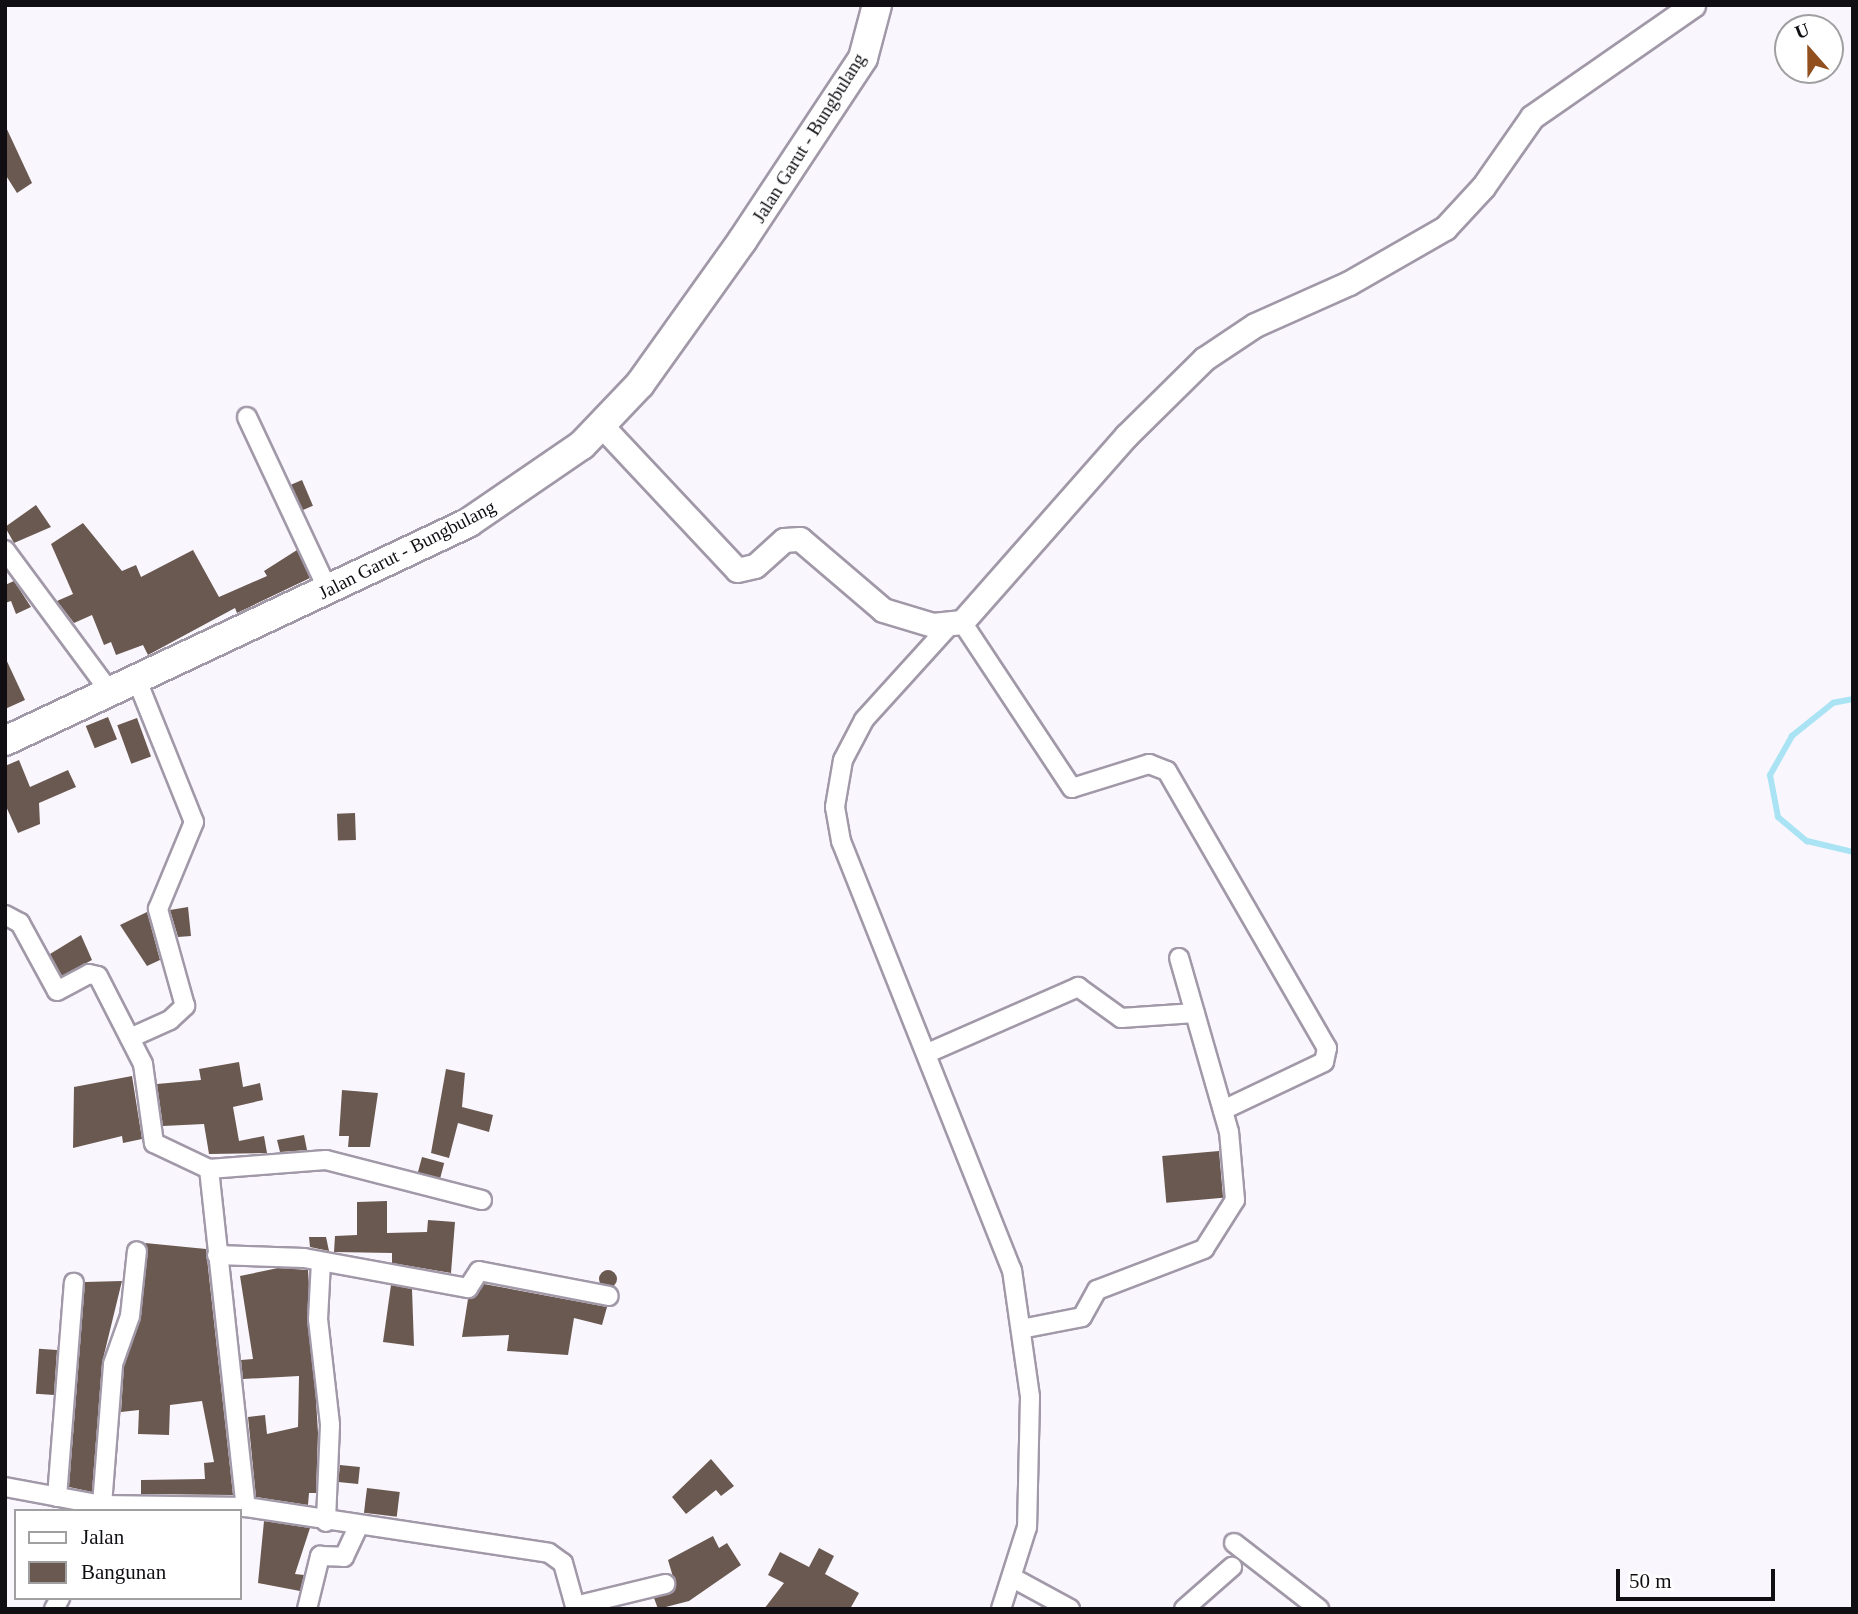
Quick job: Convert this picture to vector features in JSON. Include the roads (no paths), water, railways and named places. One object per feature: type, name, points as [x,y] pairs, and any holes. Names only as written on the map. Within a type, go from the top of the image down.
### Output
[{"type":"main road","name":"Jalan Garut - Bungbulang","points":[[5,741],[328,590],[487,512],[602,426],[742,241],[863,58],[877,5]]},
{"type":"street","points":[[1001,1609],[1027,1527],[1030,1397],[1012,1270],[930,1052],[841,841],[835,807],[843,760],[864,720],[1117,446],[1204,359],[1243,331],[1382,267],[1445,228],[1483,187],[1532,117],[1693,5]]},
{"type":"street","points":[[247,417],[328,590]]},
{"type":"street","points":[[602,426],[737,570],[755,566],[784,540],[800,539],[883,610],[956,623],[1072,788],[1149,764],[1167,771],[1327,1048],[1324,1062],[1223,1110]]},
{"type":"street","points":[[5,550],[111,693]]},
{"type":"street","points":[[130,1038],[170,1020],[185,1006],[158,909],[194,822],[137,680]]},
{"type":"street","points":[[5,915],[20,923],[57,990],[89,974],[98,976],[145,1070],[155,1143],[209,1169],[326,1160],[482,1200]]},
{"type":"street","points":[[1021,1329],[1082,1317],[1097,1290],[1204,1249],[1235,1200],[1235,1160],[1178,958]]},
{"type":"street","points":[[930,1052],[1078,987],[1121,1018],[1195,1013]]},
{"type":"street","points":[[209,1169],[246,1507]]},
{"type":"street","points":[[101,1508],[113,1364],[130,1317],[137,1251]]},
{"type":"street","points":[[217,1255],[320,1262],[468,1288],[479,1271],[609,1296]]},
{"type":"street","points":[[320,1262],[318,1319],[330,1425],[326,1522]]},
{"type":"street","points":[[57,1497],[74,1283]]},
{"type":"street","points":[[5,1487],[101,1508],[246,1507],[358,1527],[549,1553],[563,1563],[575,1606],[665,1584]]},
{"type":"street","points":[[307,1609],[320,1556],[344,1557],[358,1527]]},
{"type":"street","points":[[1234,1544],[1319,1609]]},
{"type":"street","points":[[1184,1609],[1232,1567]]},
{"type":"street","points":[[1013,1578],[1070,1609]]},
{"type":"waterway","points":[[1853,699],[1833,703],[1792,736],[1770,775],[1778,817],[1807,841],[1853,852]]}]
